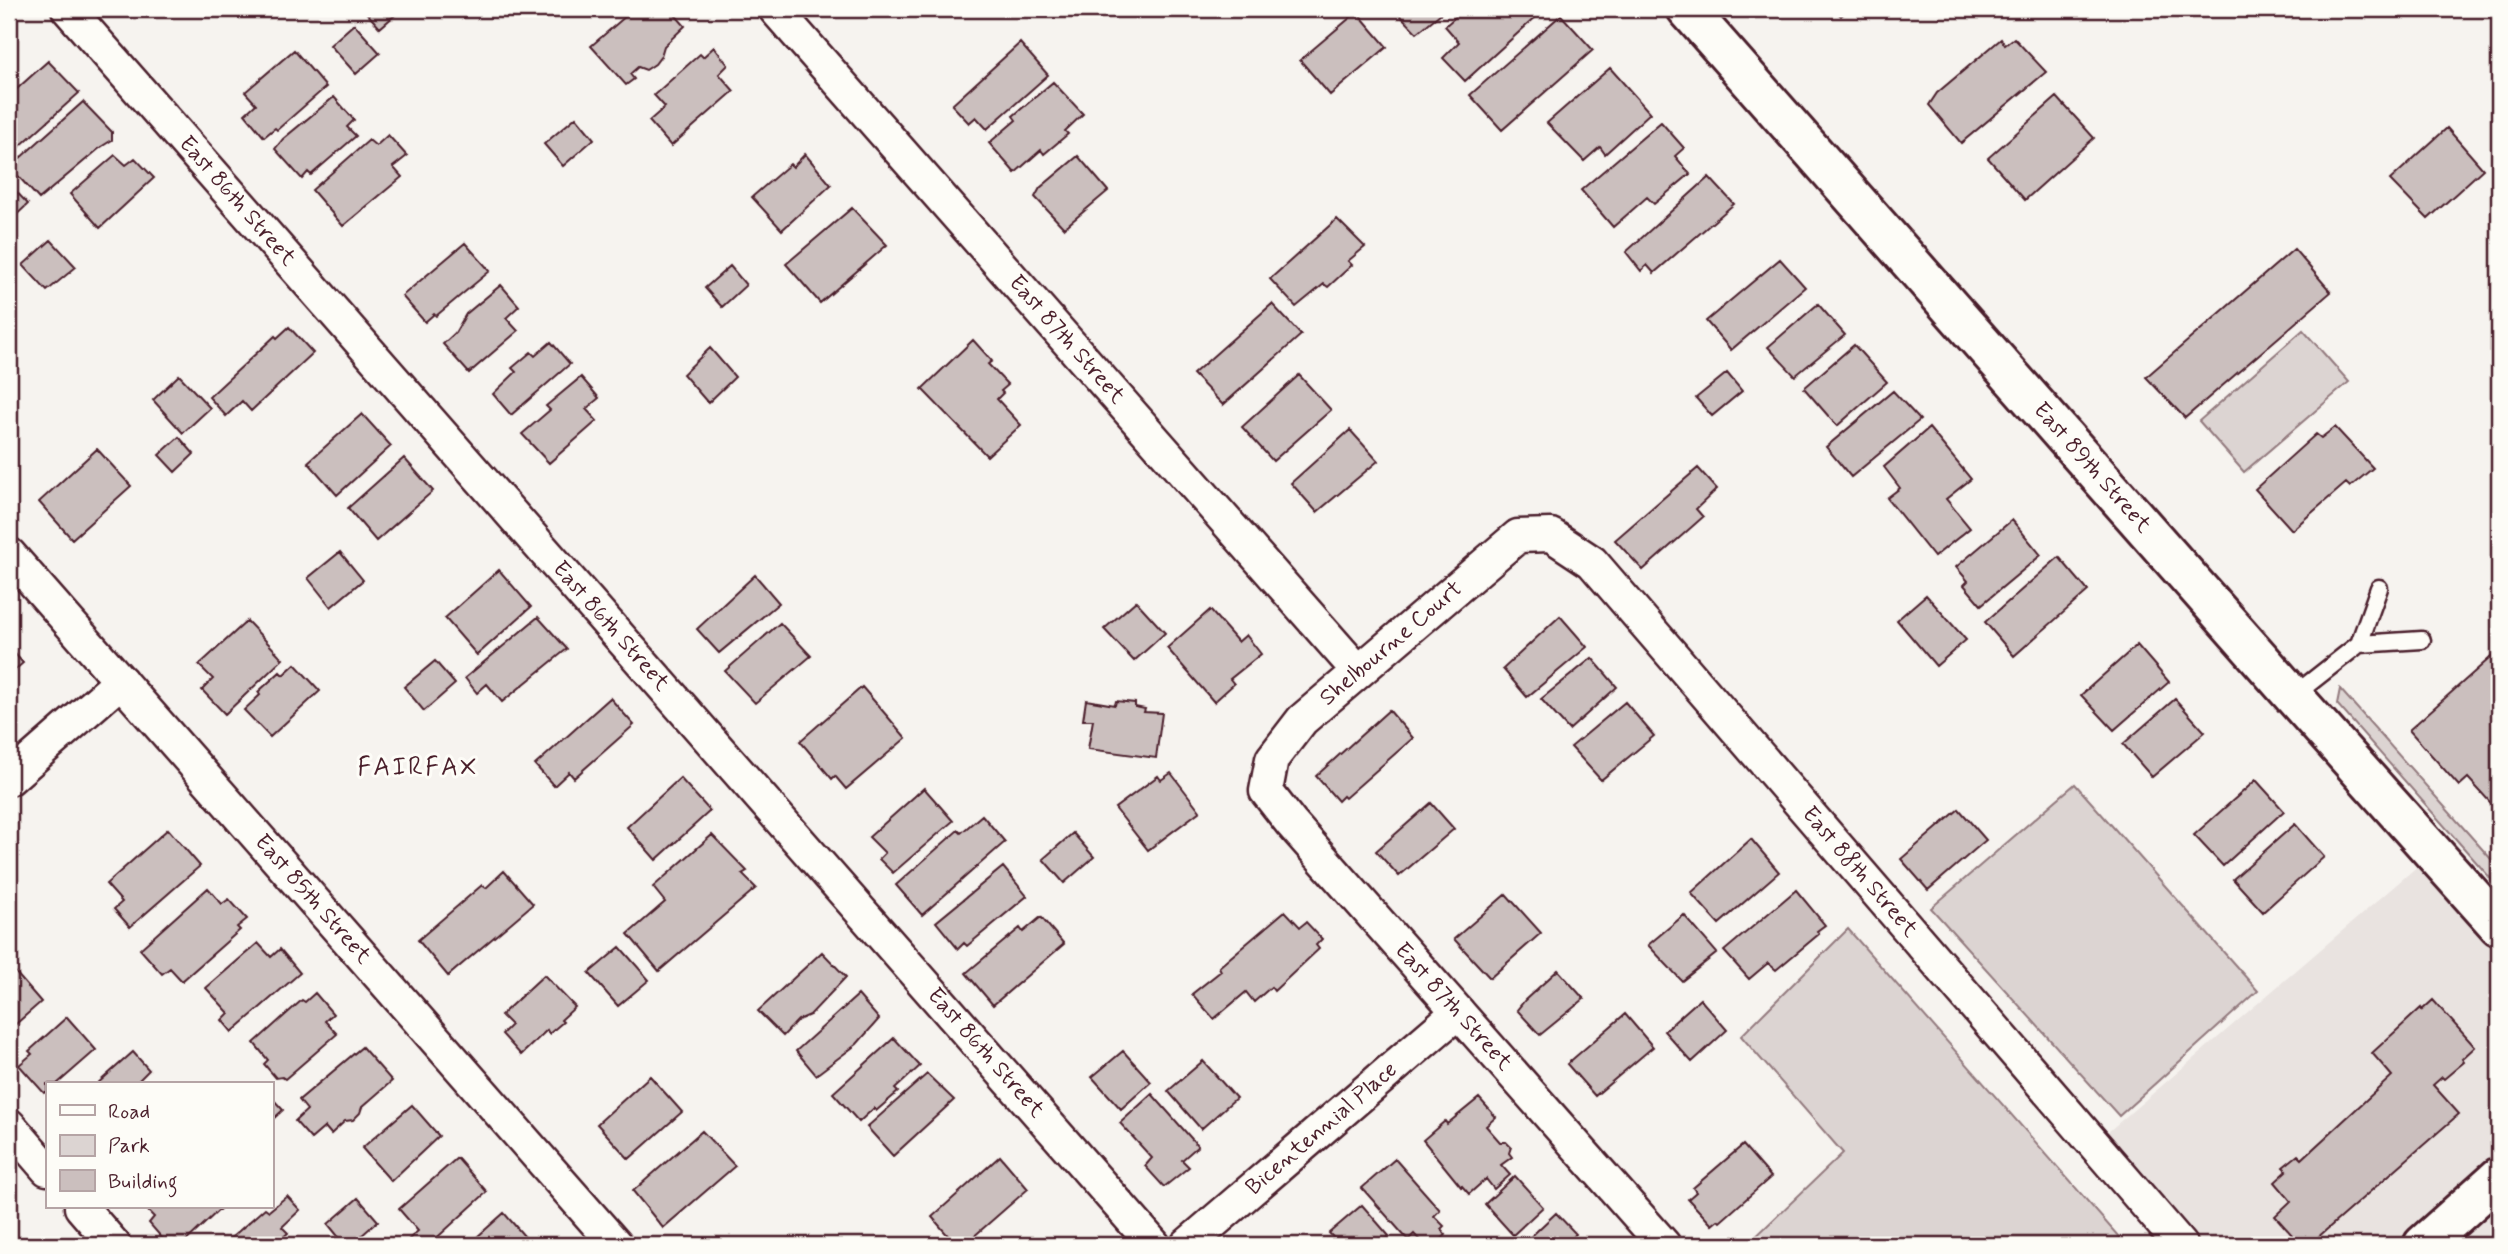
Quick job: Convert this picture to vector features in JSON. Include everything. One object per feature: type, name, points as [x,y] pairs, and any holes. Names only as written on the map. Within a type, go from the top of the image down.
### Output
[{"type":"street","name":"East 86th Street","points":[[68,9],[1154,1245]]},
{"type":"street","name":"East 87th Street","points":[[775,9],[1358,671]]},
{"type":"street","name":"East 89th Street","points":[[1687,9],[2499,926]]},
{"type":"street","name":"East 88th Street","points":[[1518,536],[1551,535],[1592,562],[2181,1245]]},
{"type":"street","name":"Shelbourne Court","points":[[1272,759],[1302,720],[1518,536]]},
{"type":"street","name":"East 85th Street","points":[[9,554],[616,1245]]},
{"type":"street","points":[[9,779],[121,681]]},
{"type":"street","name":"East 87th Street","points":[[1272,759],[1266,791],[1291,823],[1664,1245]]},
{"type":"street","name":"Bicentennial Place","points":[[1187,1245],[1458,1012]]},
{"type":"street","points":[[9,1125],[46,1168]]},
{"type":"street","points":[[2423,1245],[2499,1177]]},
{"type":"street","points":[[81,1208],[114,1245]]},
{"type":"lane","points":[[2293,696],[2359,644],[2379,588]]},
{"type":"lane","points":[[2359,644],[2422,640]]},
{"type":"shaded area","points":[[2433,853],[2499,926],[2499,1245],[2181,1245],[2094,1144]]},
{"type":"green space","points":[[2303,330],[2349,382],[2244,472],[2199,421]]},
{"type":"green space","points":[[2340,689],[2499,868],[2499,888],[2337,704]]},
{"type":"green space","points":[[2075,784],[2258,991],[2119,1116],[1931,908]]},
{"type":"green space","points":[[1848,929],[2126,1245],[1747,1245],[1843,1153],[1741,1036]]},
{"type":"building","points":[[363,9],[402,9],[380,28]]},
{"type":"building","points":[[634,9],[661,9],[666,13],[670,9],[685,26],[664,46],[655,64],[646,70],[638,67],[630,74],[634,79],[626,85],[591,46]]},
{"type":"building","points":[[1394,9],[1446,9],[1417,33]]},
{"type":"building","points":[[1459,9],[1531,9],[1537,16],[1465,81],[1443,58],[1459,42],[1445,26],[1462,11]]},
{"type":"building","points":[[1834,9],[1849,9],[1841,16]]},
{"type":"building","points":[[1357,12],[1387,47],[1330,95],[1300,60]]},
{"type":"building","points":[[1561,15],[1593,50],[1502,130],[1470,95]]},
{"type":"building","points":[[354,24],[380,53],[356,74],[330,45]]},
{"type":"building","points":[[2014,38],[2046,72],[1961,143],[1929,105],[1937,93],[2001,39],[2005,45]]},
{"type":"building","points":[[1020,43],[1048,75],[987,129],[976,117],[969,123],[952,105]]},
{"type":"building","points":[[714,47],[728,65],[719,74],[734,91],[671,146],[649,121],[665,107],[654,95],[700,54],[703,57]]},
{"type":"building","points":[[294,50],[326,87],[277,130],[275,128],[264,137],[245,114],[256,104],[245,92]]},
{"type":"building","points":[[48,61],[79,93],[9,156],[9,96]]},
{"type":"building","points":[[1610,68],[1650,113],[1605,154],[1600,147],[1584,161],[1547,123]]},
{"type":"building","points":[[1053,82],[1083,114],[1065,131],[1068,134],[1044,154],[1041,150],[1015,173],[989,143],[1016,120],[1013,116]]},
{"type":"building","points":[[334,97],[354,120],[347,127],[356,136],[311,175],[308,172],[302,179],[275,149],[283,139]]},
{"type":"building","points":[[2057,97],[2094,138],[2025,200],[1988,158]]},
{"type":"building","points":[[83,102],[112,132],[112,140],[39,199],[10,167]]},
{"type":"building","points":[[576,117],[594,139],[563,166],[544,144]]},
{"type":"building","points":[[1661,122],[1684,148],[1675,156],[1690,174],[1654,204],[1647,197],[1613,227],[1581,190]]},
{"type":"building","points":[[2447,128],[2483,169],[2428,219],[2390,180]]},
{"type":"building","points":[[388,135],[407,156],[393,167],[402,177],[343,226],[312,190],[369,140],[376,146]]},
{"type":"building","points":[[805,154],[831,185],[782,230],[752,197],[790,164],[793,167]]},
{"type":"building","points":[[115,155],[126,165],[135,158],[154,178],[100,228],[70,194]]},
{"type":"building","points":[[1078,156],[1108,191],[1064,228],[1035,197],[1040,188]]},
{"type":"building","points":[[1709,177],[1734,204],[1654,273],[1647,265],[1641,271],[1626,252]]},
{"type":"building","points":[[9,184],[28,204],[9,222]]},
{"type":"building","points":[[852,208],[887,245],[820,303],[786,264]]},
{"type":"building","points":[[1337,219],[1365,247],[1348,261],[1352,265],[1328,287],[1324,284],[1296,307],[1270,279]]},
{"type":"building","points":[[51,240],[76,267],[47,291],[23,265]]},
{"type":"building","points":[[465,243],[490,271],[425,322],[402,296]]},
{"type":"building","points":[[2294,249],[2331,292],[2185,418],[2146,377]]},
{"type":"building","points":[[1780,259],[1805,287],[1731,350],[1706,321]]},
{"type":"building","points":[[730,266],[746,285],[722,307],[705,288]]},
{"type":"building","points":[[501,285],[519,306],[506,318],[518,331],[469,373],[443,344],[455,333],[466,314]]},
{"type":"building","points":[[1272,304],[1301,335],[1223,405],[1193,374]]},
{"type":"building","points":[[1818,304],[1845,335],[1795,376],[1768,347]]},
{"type":"building","points":[[289,327],[313,353],[251,411],[242,401],[226,416],[209,397],[275,336],[277,338]]},
{"type":"building","points":[[973,340],[992,361],[988,364],[1008,385],[997,399],[1021,425],[987,456],[922,389]]},
{"type":"building","points":[[551,342],[570,364],[511,415],[493,394],[516,372],[512,368],[531,352],[535,356]]},
{"type":"building","points":[[1854,345],[1887,382],[1837,426],[1804,388]]},
{"type":"building","points":[[710,348],[735,377],[708,403],[683,374]]},
{"type":"building","points":[[1727,373],[1742,391],[1712,416],[1696,398]]},
{"type":"building","points":[[179,375],[210,408],[183,433],[153,400]]},
{"type":"building","points":[[1299,375],[1331,410],[1273,461],[1242,427]]},
{"type":"building","points":[[581,377],[599,398],[586,409],[597,421],[549,463],[522,434],[550,410],[546,406]]},
{"type":"building","points":[[1893,391],[1920,420],[1851,477],[1826,447]]},
{"type":"building","points":[[362,414],[391,446],[337,495],[308,462]]},
{"type":"building","points":[[2335,427],[2373,468],[2350,487],[2346,483],[2292,530],[2255,489],[2316,434],[2321,438]]},
{"type":"building","points":[[1929,428],[1971,479],[1946,499],[1970,528],[1934,557],[1887,498],[1900,488],[1884,467]]},
{"type":"building","points":[[1350,430],[1378,461],[1317,512],[1291,483]]},
{"type":"building","points":[[179,437],[194,454],[175,472],[159,455]]},
{"type":"building","points":[[97,449],[131,486],[72,539],[39,502]]},
{"type":"building","points":[[404,458],[433,491],[376,541],[348,508]]},
{"type":"building","points":[[1698,468],[1717,489],[1696,509],[1703,517],[1643,570],[1615,540]]},
{"type":"building","points":[[2012,520],[2041,555],[1981,605],[1964,585],[1968,581],[1956,567]]},
{"type":"building","points":[[340,552],[363,580],[331,607],[308,578]]},
{"type":"building","points":[[2059,557],[2088,591],[2014,656],[1985,622]]},
{"type":"building","points":[[499,570],[531,607],[477,655],[445,618]]},
{"type":"building","points":[[755,575],[779,603],[719,653],[697,629]]},
{"type":"building","points":[[1926,595],[1966,640],[1936,666],[1897,620]]},
{"type":"building","points":[[1136,601],[1165,633],[1134,661],[1104,629]]},
{"type":"building","points":[[1210,610],[1238,642],[1246,635],[1261,654],[1230,679],[1234,684],[1214,702],[1167,648]]},
{"type":"building","points":[[1560,616],[1587,647],[1527,697],[1503,669]]},
{"type":"building","points":[[538,617],[567,649],[502,702],[487,684],[477,693],[465,678]]},
{"type":"building","points":[[247,621],[283,659],[225,714],[202,690],[213,679],[199,665]]},
{"type":"building","points":[[780,623],[811,656],[755,703],[725,671]]},
{"type":"building","points":[[2137,645],[2169,682],[2114,730],[2081,695]]},
{"type":"building","points":[[9,647],[23,663],[9,675]]},
{"type":"building","points":[[2499,650],[2499,812],[2468,778],[2459,786],[2409,730]]},
{"type":"building","points":[[1592,658],[1617,687],[1569,730],[1541,699]]},
{"type":"building","points":[[435,661],[455,684],[424,711],[404,687]]},
{"type":"building","points":[[295,664],[320,691],[270,737],[244,710],[260,695],[258,692],[280,672],[283,675]]},
{"type":"building","points":[[862,687],[906,738],[846,789],[835,776],[832,779],[800,741]]},
{"type":"building","points":[[610,698],[634,725],[574,778],[569,772],[554,786],[535,765]]},
{"type":"building","points":[[2175,699],[2205,732],[2152,777],[2123,744]]},
{"type":"building","points":[[1086,700],[1115,705],[1116,701],[1135,703],[1135,707],[1145,709],[1144,712],[1162,713],[1156,758],[1088,749],[1093,720],[1083,720]]},
{"type":"building","points":[[1625,702],[1654,736],[1601,780],[1571,747]]},
{"type":"building","points":[[1389,710],[1413,738],[1345,798],[1343,796],[1338,801],[1316,776]]},
{"type":"building","points":[[1171,773],[1200,811],[1148,850],[1115,808],[1158,776],[1161,780]]},
{"type":"building","points":[[680,778],[710,811],[656,860],[627,827]]},
{"type":"building","points":[[2256,780],[2284,811],[2223,866],[2194,835]]},
{"type":"building","points":[[924,788],[953,821],[893,873],[879,859],[885,853],[869,837]]},
{"type":"building","points":[[1431,803],[1454,829],[1399,876],[1376,851]]},
{"type":"building","points":[[1959,809],[1986,840],[1928,890],[1901,859]]},
{"type":"building","points":[[982,815],[1005,842],[922,915],[896,885],[958,830],[961,833]]},
{"type":"building","points":[[2295,824],[2324,857],[2263,912],[2233,879]]},
{"type":"building","points":[[168,829],[200,866],[130,927],[114,909],[122,902],[106,884]]},
{"type":"building","points":[[1073,833],[1094,857],[1064,883],[1043,859]]},
{"type":"building","points":[[712,835],[747,871],[742,874],[756,888],[659,971],[628,934],[665,902],[653,887]]},
{"type":"building","points":[[1751,839],[1779,872],[1719,924],[1691,893]]},
{"type":"building","points":[[1003,867],[1027,896],[967,946],[964,943],[958,949],[936,922]]},
{"type":"building","points":[[504,871],[533,904],[448,976],[418,940],[482,885],[486,888]]},
{"type":"building","points":[[208,888],[222,904],[229,899],[247,919],[237,927],[240,930],[182,981],[170,968],[162,974],[140,949]]},
{"type":"building","points":[[1796,890],[1825,925],[1817,931],[1819,934],[1776,970],[1768,963],[1749,979],[1724,951]]},
{"type":"building","points":[[1506,894],[1541,933],[1490,978],[1454,939]]},
{"type":"building","points":[[1285,911],[1300,927],[1306,922],[1322,939],[1316,945],[1319,949],[1274,991],[1271,987],[1254,1002],[1246,992],[1214,1019],[1192,994],[1221,971],[1219,967]]},
{"type":"building","points":[[1684,915],[1717,953],[1682,981],[1648,945]]},
{"type":"building","points":[[1041,917],[1064,944],[993,1005],[966,973],[1020,928],[1023,932]]},
{"type":"building","points":[[258,943],[271,957],[280,949],[300,973],[232,1032],[222,1020],[229,1013],[206,988]]},
{"type":"building","points":[[620,947],[649,980],[618,1006],[589,973]]},
{"type":"building","points":[[822,952],[846,977],[810,1015],[798,1020],[783,1036],[758,1011]]},
{"type":"building","points":[[9,965],[41,1002],[9,1030]]},
{"type":"building","points":[[1558,970],[1584,999],[1540,1035],[1517,1010]]},
{"type":"building","points":[[544,975],[575,1007],[561,1020],[563,1022],[549,1034],[547,1030],[521,1055],[502,1034],[511,1025],[501,1015]]},
{"type":"building","points":[[315,993],[333,1014],[325,1021],[337,1034],[285,1079],[276,1078],[264,1064],[268,1060],[254,1043],[302,1000],[305,1002]]},
{"type":"building","points":[[858,995],[879,1019],[857,1044],[816,1075],[796,1051]]},
{"type":"building","points":[[1700,999],[1727,1030],[1692,1062],[1664,1031]]},
{"type":"building","points":[[2433,1000],[2475,1047],[2462,1059],[2464,1062],[2433,1085],[2459,1114],[2309,1245],[2301,1245],[2275,1216],[2291,1201],[2275,1182],[2287,1171],[2283,1167],[2298,1155],[2302,1159],[2392,1076],[2372,1053]]},
{"type":"building","points":[[1625,1014],[1653,1047],[1595,1096],[1567,1064]]},
{"type":"building","points":[[67,1017],[96,1050],[59,1082],[46,1082],[44,1093],[19,1065],[32,1054],[29,1051]]},
{"type":"building","points":[[894,1038],[920,1066],[895,1089],[898,1092],[859,1122],[833,1093]]},
{"type":"building","points":[[362,1047],[392,1081],[362,1107],[353,1120],[345,1121],[331,1134],[325,1127],[311,1139],[295,1121],[307,1110],[299,1100]]},
{"type":"building","points":[[1123,1051],[1151,1082],[1121,1109],[1092,1077]]},
{"type":"building","points":[[133,1052],[149,1070],[139,1080],[140,1082],[99,1082]]},
{"type":"building","points":[[1203,1061],[1236,1098],[1201,1129],[1168,1091]]},
{"type":"building","points":[[927,1074],[954,1100],[893,1156],[867,1127]]},
{"type":"building","points":[[650,1076],[682,1112],[629,1159],[597,1124]]},
{"type":"building","points":[[1152,1094],[1198,1146],[1182,1160],[1189,1167],[1164,1187],[1145,1166],[1152,1158],[1120,1123]]},
{"type":"building","points":[[1479,1098],[1496,1117],[1486,1126],[1500,1142],[1506,1142],[1511,1147],[1509,1153],[1512,1157],[1501,1165],[1510,1175],[1494,1189],[1486,1179],[1469,1194],[1423,1140]]},
{"type":"building","points":[[273,1099],[283,1110],[273,1119]]},
{"type":"building","points":[[412,1105],[439,1136],[391,1181],[362,1148]]},
{"type":"building","points":[[702,1131],[735,1166],[663,1228],[633,1191]]},
{"type":"building","points":[[1743,1145],[1771,1177],[1720,1222],[1718,1220],[1712,1225],[1688,1199],[1696,1192],[1693,1188]]},
{"type":"building","points":[[1000,1156],[1028,1189],[964,1245],[956,1245],[932,1217]]},
{"type":"building","points":[[457,1158],[487,1192],[429,1245],[415,1245],[409,1239],[418,1231],[399,1209]]},
{"type":"building","points":[[1395,1159],[1440,1210],[1434,1216],[1444,1226],[1441,1229],[1446,1235],[1435,1245],[1424,1245],[1414,1234],[1408,1240],[1362,1188]]},
{"type":"building","points":[[1515,1176],[1543,1207],[1513,1235],[1485,1204]]},
{"type":"building","points":[[287,1196],[300,1210],[282,1227],[288,1233],[274,1245],[223,1245],[265,1208],[269,1211]]},
{"type":"building","points":[[358,1198],[378,1221],[351,1245],[345,1245],[328,1224]]},
{"type":"building","points":[[1362,1205],[1389,1236],[1379,1245],[1340,1245],[1329,1233]]},
{"type":"building","points":[[152,1208],[221,1208],[182,1245],[175,1240],[168,1245],[149,1223],[154,1217],[148,1211]]},
{"type":"building","points":[[504,1213],[532,1245],[468,1245]]},
{"type":"building","points":[[1556,1213],[1576,1234],[1573,1237],[1580,1245],[1522,1245]]},
{"type":"district","name":"FAIRFAX","points":[[418,768]]}]
